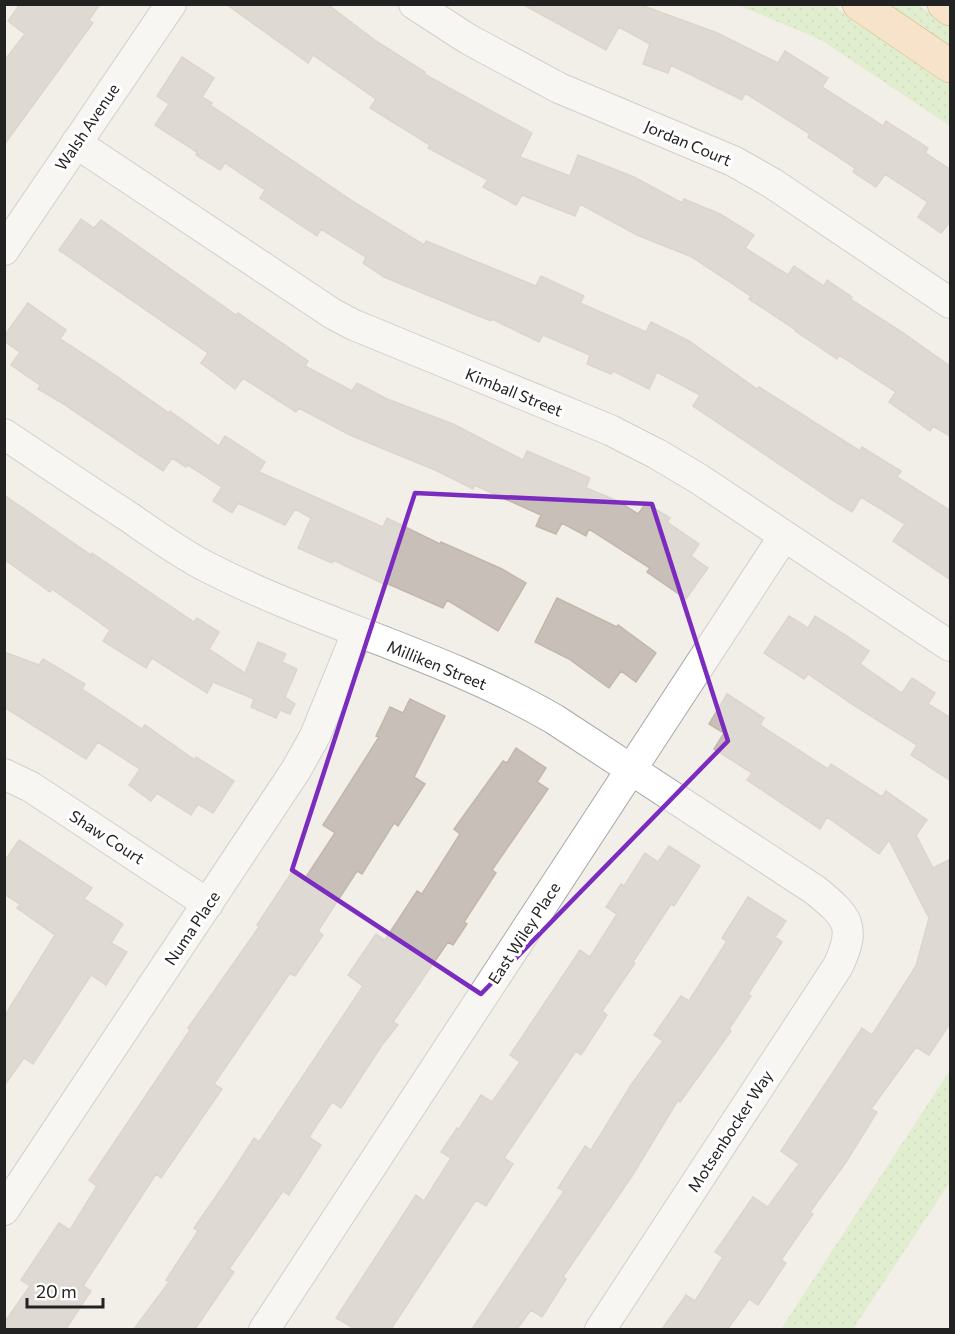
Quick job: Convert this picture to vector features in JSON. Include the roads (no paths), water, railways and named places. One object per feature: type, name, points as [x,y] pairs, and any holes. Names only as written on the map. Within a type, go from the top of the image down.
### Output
[{"type":"main road","points":[[859,4],[951,66]]},
{"type":"main road","points":[[944,4],[951,9]]},
{"type":"street","name":"Walsh Avenue","points":[[4,250],[171,4]]},
{"type":"street","name":"Jordan Court","points":[[414,4],[468,39],[559,88],[733,161],[772,183],[951,303]]},
{"type":"street","name":"Kimball Street","points":[[76,143],[333,314],[354,325],[637,443],[699,479],[951,646]]},
{"type":"street","name":"Milliken Street","points":[[4,434],[208,568],[357,633],[434,662],[524,702],[554,719],[815,890],[843,916],[849,928]]},
{"type":"street","name":"East Wiley Place","points":[[264,1329],[784,536]]},
{"type":"street","name":"Numa Place","points":[[4,1210],[296,770],[315,736],[357,633]]},
{"type":"street","name":"Shaw Court","points":[[4,774],[54,802],[208,904]]},
{"type":"street","name":"Motsenbocker Way","points":[[600,1329],[838,966],[848,946],[849,928]]}]
